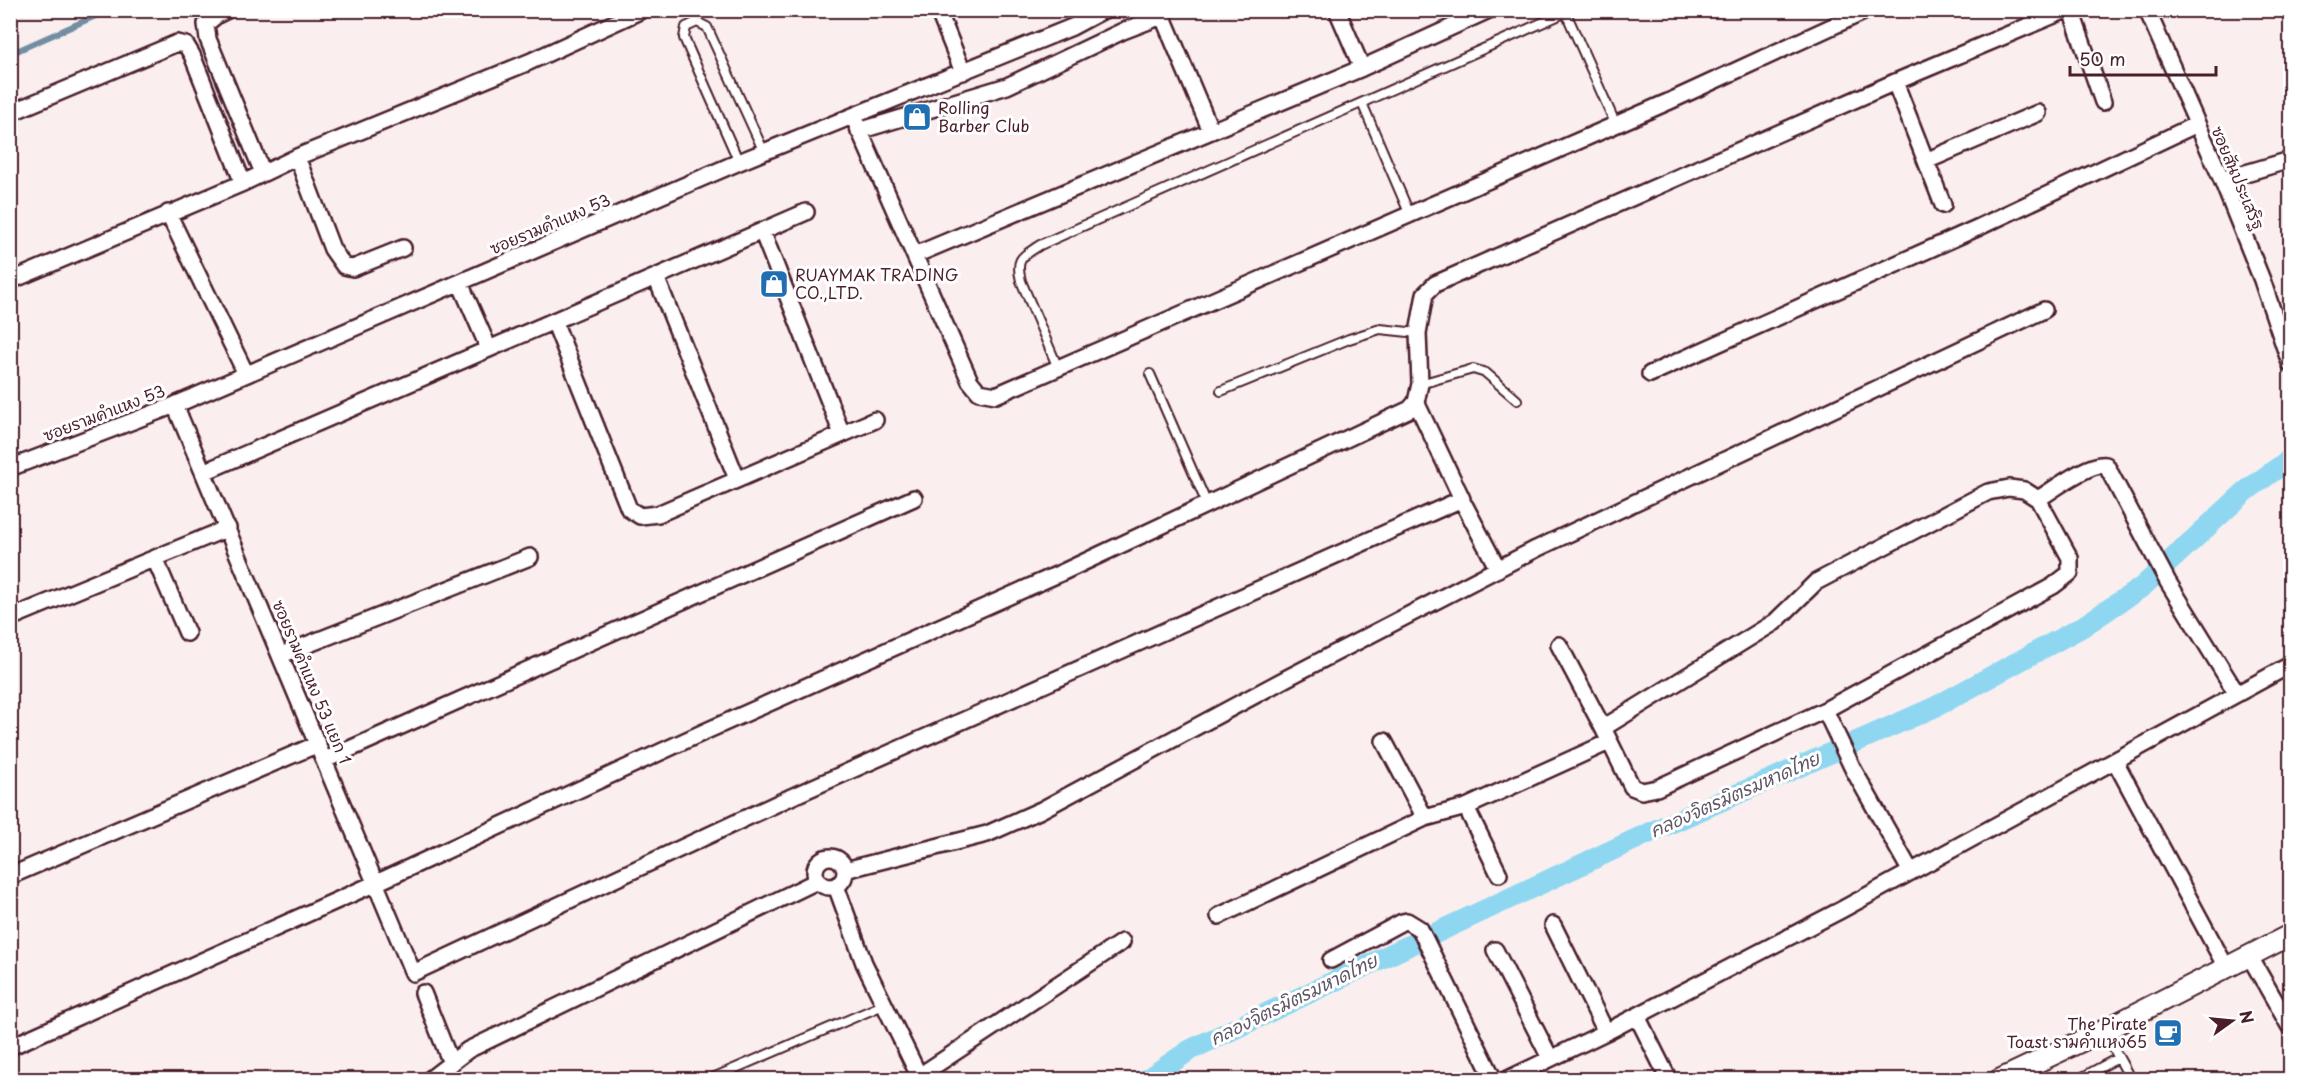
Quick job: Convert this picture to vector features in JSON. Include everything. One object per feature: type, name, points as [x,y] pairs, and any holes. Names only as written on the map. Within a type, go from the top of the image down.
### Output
[{"type":"street","points":[[228,10],[206,24],[208,39],[262,173]]},
{"type":"street","points":[[10,281],[243,183],[297,157],[529,62],[642,10]]},
{"type":"street","points":[[938,10],[963,72]]},
{"type":"street","name":"ซอยรามคำแหง 53","points":[[10,468],[175,405],[739,162],[1072,27],[1104,10]]},
{"type":"street","points":[[1337,10],[1362,68]]},
{"type":"street","points":[[915,255],[1362,68],[1489,10]]},
{"type":"street","points":[[853,116],[970,381],[979,392],[996,395],[1616,125],[1868,10]]},
{"type":"street","points":[[10,1047],[376,883],[714,727],[1063,572],[1410,410],[1416,402],[1419,384],[1418,333],[1425,294],[1435,284],[1895,82],[2066,10]]},
{"type":"street","points":[[2071,10],[2103,102]]},
{"type":"street","name":"ซอยสันประเสริฐ","points":[[2147,10],[2195,125],[2222,180],[2262,280],[2290,363]]},
{"type":"street","points":[[859,131],[1007,86],[1161,14],[1211,131]]},
{"type":"street","points":[[10,113],[177,43],[186,45],[243,183]]},
{"type":"street","points":[[1895,82],[1943,206]]},
{"type":"street","points":[[1926,161],[2038,113]]},
{"type":"street","points":[[1650,374],[1977,228],[2195,125]]},
{"type":"street","points":[[297,157],[332,249],[344,266],[353,268],[403,248]]},
{"type":"street","points":[[2222,180],[2290,160]]},
{"type":"street","points":[[204,472],[806,212]]},
{"type":"street","points":[[168,213],[246,374]]},
{"type":"street","points":[[762,231],[842,434]]},
{"type":"street","points":[[656,277],[737,479]]},
{"type":"street","points":[[460,283],[489,349]]},
{"type":"street","points":[[845,870],[987,834],[1041,810],[1287,678],[1498,569],[2044,310]]},
{"type":"street","points":[[554,321],[629,509],[640,516],[658,514],[875,420]]},
{"type":"street","name":"ซอยรามคำแหง 53 แยก 1","points":[[175,405],[413,973],[791,797],[1462,499],[1416,402]]},
{"type":"street","points":[[2038,499],[2090,468],[2100,464],[2106,465],[2168,582],[2237,694]]},
{"type":"street","points":[[1219,916],[1425,818],[1466,807],[1606,735],[1775,622],[1816,582],[1988,492],[2009,488],[2024,490],[2038,499],[2070,558],[2070,573],[2053,586],[1825,710],[1656,788],[1642,791],[1632,787],[1606,735],[1558,645]]},
{"type":"street","points":[[325,760],[914,498]]},
{"type":"street","points":[[1465,506],[1498,569]]},
{"type":"street","points":[[10,618],[228,528]]},
{"type":"street","points":[[280,655],[530,556]]},
{"type":"street","points":[[154,558],[187,633]]},
{"type":"street","points":[[1506,1080],[1606,1032],[1911,872],[2290,665]]},
{"type":"street","points":[[1825,710],[1853,769],[1911,872]]},
{"type":"street","points":[[1384,741],[1425,818]]},
{"type":"street","points":[[10,876],[318,744]]},
{"type":"street","points":[[2115,761],[2227,969]]},
{"type":"street","points":[[1466,807],[1499,874]]},
{"type":"street","points":[[824,857],[838,858],[845,870],[841,883],[836,886],[822,885],[817,881],[815,867],[824,857]]},
{"type":"street","points":[[429,1080],[468,1050],[817,881]]},
{"type":"street","points":[[836,886],[864,963],[918,1078],[1122,942]]},
{"type":"street","points":[[1331,960],[1402,922],[1407,921],[1420,929],[1494,1080]]},
{"type":"street","points":[[1553,925],[1606,1032]]},
{"type":"street","points":[[1999,1080],[2103,1031],[2290,935]]},
{"type":"street","points":[[1496,950],[1550,1058]]},
{"type":"street","points":[[2250,957],[2290,1027]]},
{"type":"street","points":[[423,993],[450,1063]]},
{"type":"street","points":[[1637,1016],[1669,1080]]},
{"type":"lane","points":[[1058,368],[1021,281],[1017,267],[1021,258],[1040,245],[1569,12],[1616,125]]},
{"type":"lane","points":[[739,162],[684,38],[686,27],[697,22],[707,27],[764,152]]},
{"type":"lane","points":[[1362,103],[1410,214]]},
{"type":"lane","points":[[1221,391],[1349,339],[1380,329],[1418,333]]},
{"type":"lane","points":[[1419,384],[1473,369],[1486,373],[1517,400]]},
{"type":"lane","points":[[1150,374],[1207,504]]},
{"type":"lane","points":[[708,1080],[883,1005]]},
{"type":"lane","points":[[2103,1031],[2131,1080]]},
{"type":"lane","points":[[2077,1080],[2118,1058]]},
{"type":"waterway","points":[[10,54],[109,10]]},
{"type":"waterway","name":"คลองจิตรมิตรมหาดไทย","points":[[1146,1080],[1190,1050],[1391,954],[1651,832],[1935,707],[2082,627],[2142,587],[2246,491],[2290,459]]},
{"type":"place","name":"Rolling Barber Club","points":[[917,117]]},
{"type":"place","name":"RUAYMAK TRADING CO.,LTD.","points":[[774,284]]},
{"type":"place","name":"The Pirate Toast รามคำแหง65","points":[[2168,1033]]}]
